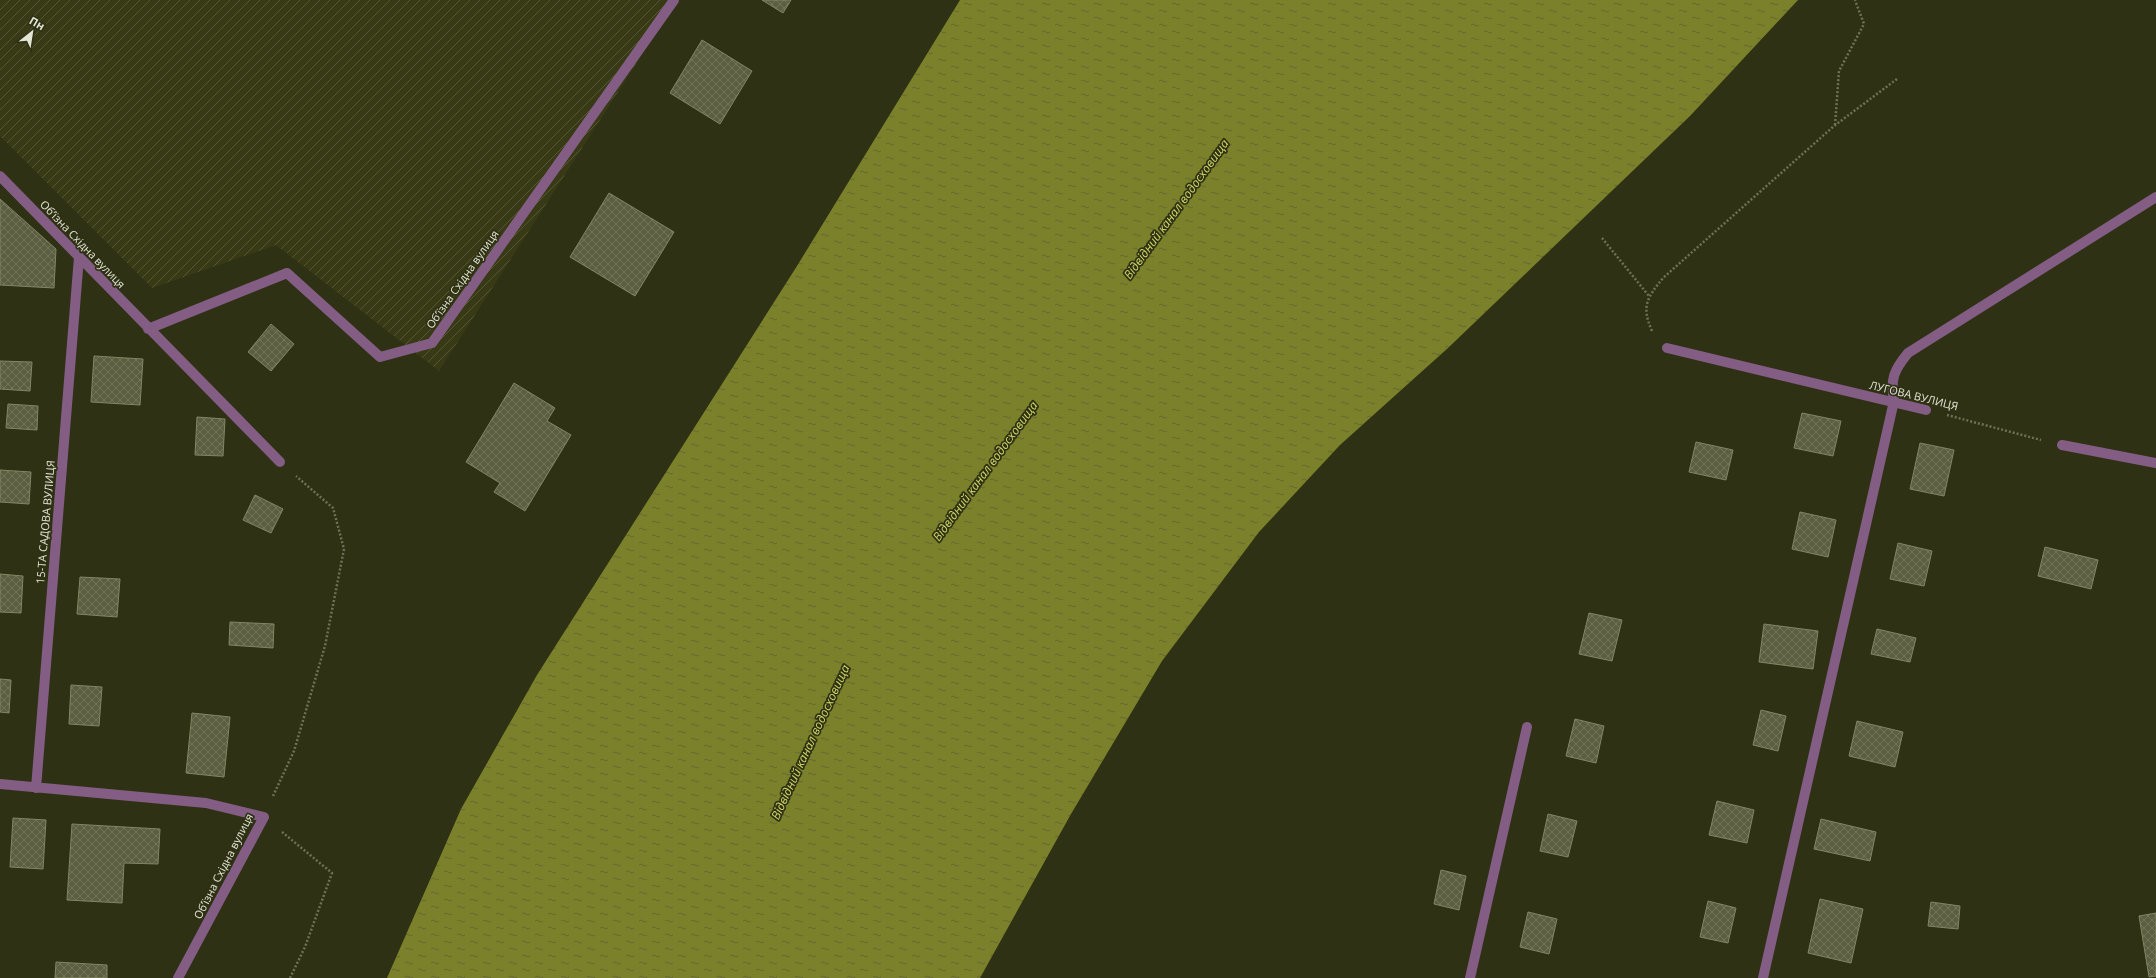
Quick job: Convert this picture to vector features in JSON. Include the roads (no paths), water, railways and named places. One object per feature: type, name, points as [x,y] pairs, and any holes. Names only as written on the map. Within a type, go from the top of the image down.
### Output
[{"type":"street","name":"Обʼїзна Східна вулиця","points":[[148,329],[287,273],[380,357],[432,343],[674,0]]},
{"type":"street","name":"Обʼїзна Східна вулиця","points":[[0,176],[148,329],[280,462]]},
{"type":"street","points":[[1763,978],[1894,401],[1891,385],[1896,368],[1908,353],[2156,197]]},
{"type":"street","name":"15-ТА САДОВА ВУЛИЦЯ","points":[[36,788],[78,257]]},
{"type":"street","name":"ЛУГОВА ВУЛИЦЯ","points":[[1667,348],[1894,401],[1926,410]]},
{"type":"street","points":[[2062,445],[2156,463]]},
{"type":"street","points":[[1470,978],[1527,727]]},
{"type":"street","name":"Обʼїзна Східна вулиця","points":[[0,784],[206,803],[264,816],[178,978]]},
{"type":"water","name":"Відвідний канал водосховища","points":[[960,0],[1798,0],[1690,116],[1448,348],[1340,445],[1259,532],[1162,661],[1071,814],[980,978],[387,978],[461,809],[537,675],[797,266]]}]
